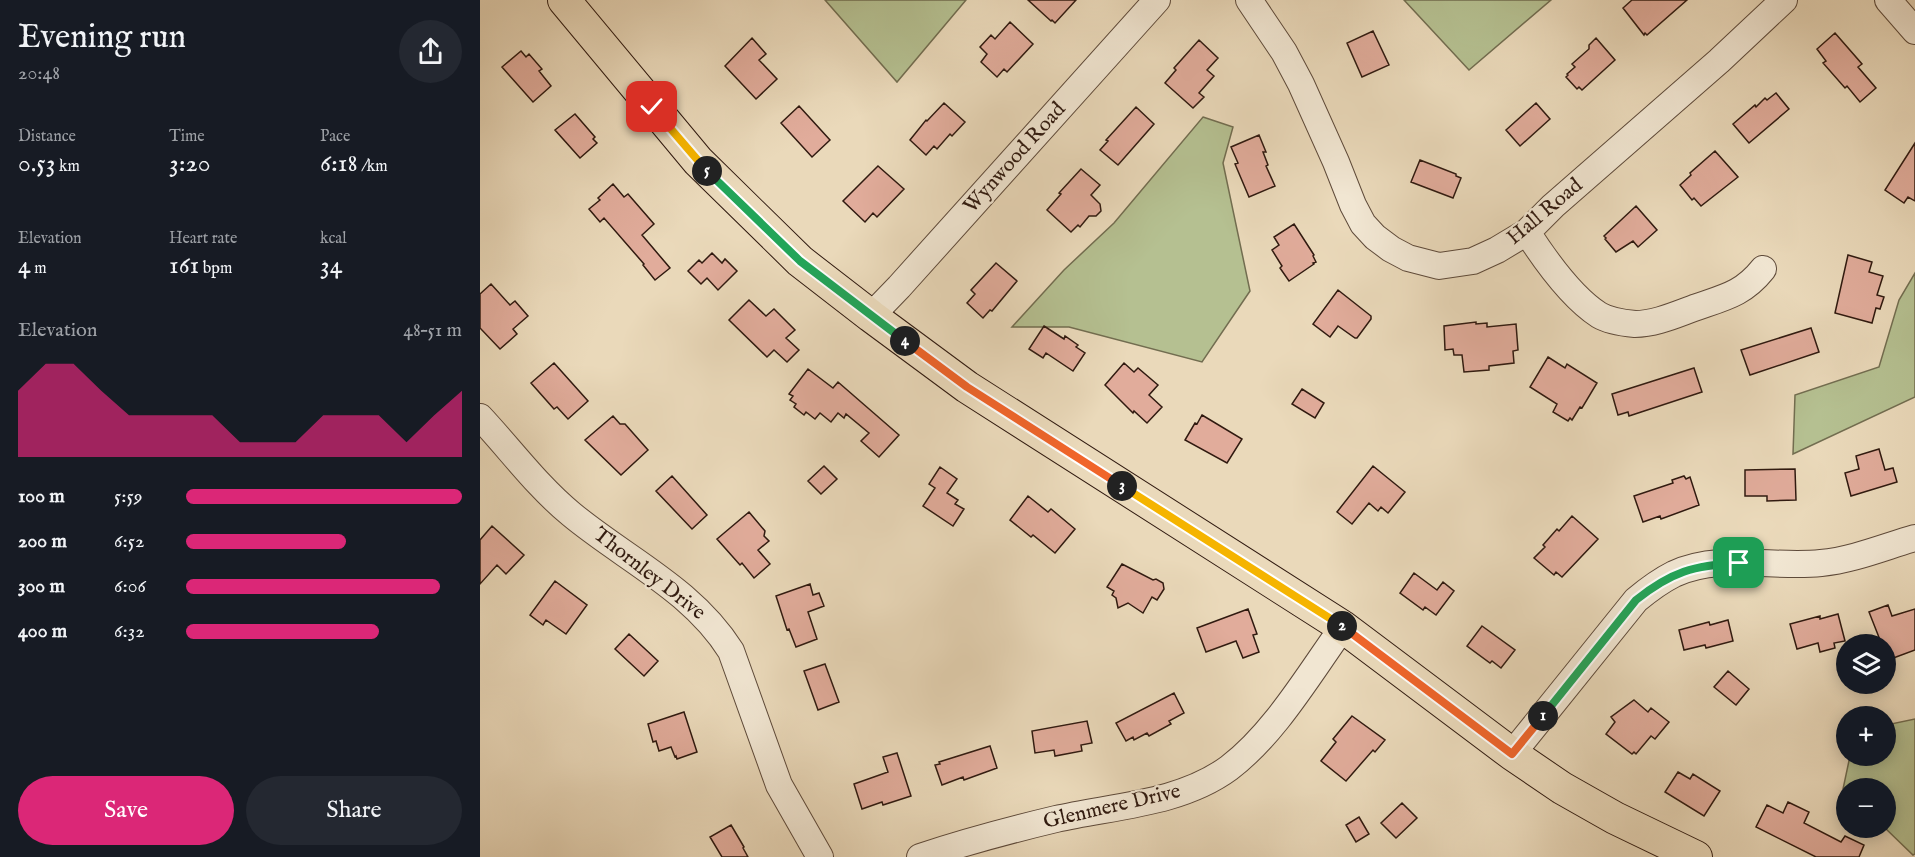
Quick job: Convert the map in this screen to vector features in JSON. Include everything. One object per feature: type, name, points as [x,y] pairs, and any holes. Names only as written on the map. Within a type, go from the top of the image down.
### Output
[{"type":"main road","points":[[564,0],[698,161],[800,261],[871,316],[967,387],[1343,627],[1512,754],[1562,788],[1615,818],[1696,857]]},
{"type":"street","name":"Wynwood Road","points":[[871,316],[1157,0]]},
{"type":"street","name":"Hall Road","points":[[1249,0],[1284,52],[1301,84],[1363,224],[1391,249],[1408,258],[1439,266],[1473,261],[1527,232],[1552,206],[1719,61],[1784,0]]},
{"type":"street","points":[[1888,0],[1915,31]]},
{"type":"street","points":[[1527,232],[1544,257],[1577,296],[1600,315],[1614,321],[1636,324],[1659,321],[1744,289],[1753,282],[1763,268]]},
{"type":"street","name":"Thornley Drive","points":[[480,417],[558,503],[693,605],[722,637],[731,651],[779,785],[820,857]]},
{"type":"street","points":[[1512,754],[1636,600],[1661,581],[1676,573],[1709,564],[1803,564],[1844,560],[1915,538]]},
{"type":"street","name":"Glenmere Drive","points":[[920,857],[963,842],[1057,819],[1156,799],[1191,789],[1210,780],[1249,750],[1271,726],[1343,627]]},
{"type":"green space","points":[[825,0],[966,0],[897,82]]},
{"type":"green space","points":[[1404,0],[1551,0],[1469,70]]},
{"type":"green space","points":[[1203,117],[1233,127],[1223,163],[1250,291],[1202,362],[1069,327],[1012,327],[1064,270],[1114,223]]},
{"type":"green space","points":[[1915,273],[1915,397],[1793,454],[1795,395],[1879,367],[1899,300]]},
{"type":"green space","points":[[1915,719],[1915,854],[1913,855],[1895,838],[1896,778],[1845,778],[1848,766],[1896,766],[1896,723]]},
{"type":"building","points":[[1028,0],[1076,0],[1055,23]]},
{"type":"building","points":[[1632,0],[1687,0],[1647,35],[1645,33],[1644,35],[1623,8]]},
{"type":"building","points":[[1010,22],[1033,44],[1007,72],[1004,69],[997,77],[981,62],[987,54],[980,47],[991,35],[995,39]]},
{"type":"building","points":[[1373,31],[1389,65],[1362,77],[1347,43]]},
{"type":"building","points":[[1835,33],[1862,64],[1858,67],[1876,88],[1860,102],[1823,63],[1826,61],[1817,49]]},
{"type":"building","points":[[752,38],[766,54],[759,60],[777,79],[756,99],[725,66]]},
{"type":"building","points":[[1596,38],[1615,60],[1582,90],[1579,87],[1577,89],[1566,77],[1567,74],[1575,67],[1572,64],[1589,49],[1589,45]]},
{"type":"building","points":[[1199,40],[1218,58],[1207,70],[1214,76],[1199,93],[1204,97],[1193,108],[1165,83],[1176,70],[1174,68]]},
{"type":"building","points":[[521,51],[526,57],[529,54],[542,69],[539,71],[551,86],[533,102],[502,67]]},
{"type":"building","points":[[1776,93],[1789,109],[1749,143],[1733,124],[1755,105],[1756,107],[1765,98],[1767,100]]},
{"type":"building","points":[[944,103],[965,122],[937,149],[934,146],[926,155],[910,140]]},
{"type":"building","points":[[1536,103],[1550,119],[1520,146],[1506,130]]},
{"type":"building","points":[[799,106],[830,140],[812,157],[781,123]]},
{"type":"building","points":[[1136,107],[1154,124],[1118,165],[1100,150],[1108,141],[1106,140]]},
{"type":"building","points":[[575,114],[595,137],[593,139],[597,143],[580,158],[555,130]]},
{"type":"building","points":[[1259,135],[1266,152],[1263,152],[1268,165],[1266,166],[1275,186],[1249,197],[1235,164],[1238,163],[1231,147]]},
{"type":"building","points":[[1915,143],[1915,201],[1908,197],[1904,203],[1885,190]]},
{"type":"building","points":[[1715,151],[1738,177],[1701,206],[1694,198],[1692,200],[1680,185]]},
{"type":"building","points":[[1420,160],[1461,178],[1453,198],[1411,182]]},
{"type":"building","points":[[878,166],[904,189],[877,217],[873,213],[865,222],[843,201]]},
{"type":"building","points":[[1081,169],[1100,185],[1091,195],[1100,204],[1101,211],[1096,216],[1089,216],[1080,227],[1078,225],[1071,232],[1047,210]]},
{"type":"building","points":[[613,184],[624,197],[628,194],[654,224],[642,235],[670,268],[655,280],[604,218],[600,222],[589,209]]},
{"type":"building","points":[[1636,206],[1657,230],[1638,247],[1633,241],[1616,252],[1604,236]]},
{"type":"building","points":[[1294,224],[1316,262],[1289,281],[1272,250],[1279,245],[1274,237]]},
{"type":"building","points":[[712,253],[722,263],[725,259],[737,271],[718,290],[707,278],[701,284],[688,271],[699,260],[702,263]]},
{"type":"building","points":[[1848,255],[1872,262],[1869,272],[1883,276],[1877,295],[1884,297],[1880,309],[1876,308],[1872,323],[1835,313]]},
{"type":"building","points":[[996,263],[1017,281],[992,311],[990,310],[983,318],[967,303],[975,294],[971,290]]},
{"type":"building","points":[[491,284],[510,305],[515,301],[528,316],[513,329],[517,334],[500,349],[480,328],[480,294]]},
{"type":"building","points":[[1338,290],[1371,316],[1357,338],[1338,326],[1330,337],[1313,324]]},
{"type":"building","points":[[749,300],[766,316],[774,309],[795,330],[786,338],[799,350],[787,362],[774,350],[767,357],[729,320]]},
{"type":"building","points":[[1476,322],[1476,324],[1487,323],[1487,327],[1516,324],[1518,350],[1513,351],[1514,363],[1489,366],[1489,370],[1464,372],[1462,355],[1454,355],[1453,349],[1445,350],[1444,326]]},
{"type":"building","points":[[1044,326],[1064,339],[1065,336],[1085,353],[1073,371],[1046,353],[1043,358],[1029,349]]},
{"type":"building","points":[[1811,328],[1819,352],[1750,375],[1741,350]]},
{"type":"building","points":[[1548,357],[1565,368],[1567,364],[1597,383],[1572,420],[1570,418],[1568,421],[1553,412],[1557,404],[1530,387]]},
{"type":"building","points":[[554,363],[588,401],[568,419],[557,407],[554,409],[531,383]]},
{"type":"building","points":[[1124,363],[1134,372],[1138,368],[1158,385],[1149,395],[1162,407],[1147,423],[1134,411],[1133,413],[1105,385]]},
{"type":"building","points":[[1694,368],[1702,392],[1629,416],[1628,412],[1618,415],[1612,394]]},
{"type":"building","points":[[808,369],[833,388],[838,382],[899,435],[879,457],[861,441],[869,433],[846,414],[844,418],[838,413],[831,422],[820,413],[815,419],[806,412],[804,415],[794,407],[796,404],[790,400],[793,396],[789,394]]},
{"type":"building","points":[[1302,389],[1324,403],[1315,418],[1292,404]]},
{"type":"building","points":[[1202,415],[1242,439],[1227,463],[1185,440]]},
{"type":"building","points":[[613,416],[620,424],[625,424],[648,450],[621,475],[585,440]]},
{"type":"building","points":[[1879,449],[1885,470],[1893,468],[1897,482],[1851,496],[1845,473],[1859,469],[1856,456]]},
{"type":"building","points":[[824,466],[837,479],[821,494],[808,481]]},
{"type":"building","points":[[1373,466],[1405,492],[1388,513],[1381,507],[1378,511],[1369,503],[1352,524],[1337,512]]},
{"type":"building","points":[[940,467],[957,479],[947,493],[958,500],[955,504],[964,509],[953,526],[923,506],[935,488],[929,484]]},
{"type":"building","points":[[1795,469],[1796,500],[1767,501],[1767,496],[1745,496],[1745,470]]},
{"type":"building","points":[[672,476],[707,515],[692,529],[656,491]]},
{"type":"building","points":[[1684,476],[1686,479],[1690,477],[1699,505],[1661,519],[1660,516],[1643,522],[1634,496],[1673,483],[1672,480]]},
{"type":"building","points":[[1028,496],[1048,512],[1051,509],[1075,529],[1055,553],[1010,520]]},
{"type":"building","points":[[749,512],[765,531],[764,536],[769,541],[758,550],[770,564],[754,578],[717,539]]},
{"type":"building","points":[[1572,516],[1598,539],[1562,577],[1556,572],[1554,575],[1534,558],[1557,529],[1559,531]]},
{"type":"building","points":[[492,526],[524,555],[506,574],[497,565],[480,584],[480,540]]},
{"type":"building","points":[[1122,564],[1163,583],[1164,589],[1157,600],[1152,597],[1143,613],[1128,603],[1118,608],[1116,598],[1112,595],[1114,591],[1107,587]]},
{"type":"building","points":[[1414,573],[1437,590],[1443,582],[1454,591],[1436,615],[1425,607],[1423,610],[1400,593]]},
{"type":"building","points":[[555,581],[587,605],[566,634],[546,620],[543,625],[530,615]]},
{"type":"building","points":[[810,584],[813,595],[819,593],[824,606],[808,612],[817,639],[796,647],[789,629],[787,630],[776,596]]},
{"type":"building","points":[[1888,605],[1892,616],[1915,609],[1915,650],[1896,657],[1896,634],[1878,634],[1869,612]]},
{"type":"building","points":[[1248,609],[1257,634],[1253,635],[1259,652],[1243,658],[1236,641],[1206,652],[1197,628]]},
{"type":"building","points":[[1838,614],[1843,634],[1836,634],[1835,648],[1820,652],[1818,643],[1797,649],[1790,624],[1820,616],[1820,619]]},
{"type":"building","points":[[1728,620],[1733,641],[1706,648],[1705,645],[1684,650],[1679,630],[1709,622],[1710,625]]},
{"type":"building","points":[[1482,626],[1515,650],[1501,668],[1467,646]]},
{"type":"building","points":[[629,634],[658,661],[644,676],[615,649]]},
{"type":"building","points":[[825,664],[839,702],[818,710],[804,671]]},
{"type":"building","points":[[1728,671],[1749,689],[1736,705],[1714,687]]},
{"type":"building","points":[[1174,693],[1184,713],[1169,721],[1171,724],[1149,736],[1147,733],[1134,740],[1133,737],[1126,741],[1116,723]]},
{"type":"building","points":[[1634,700],[1648,712],[1651,708],[1669,722],[1655,739],[1651,736],[1636,754],[1634,752],[1632,754],[1606,734],[1615,722],[1611,717]]},
{"type":"building","points":[[684,712],[697,752],[677,759],[671,747],[659,751],[656,741],[653,742],[648,724]]},
{"type":"building","points":[[1352,716],[1385,740],[1375,752],[1373,750],[1346,781],[1321,761],[1336,742],[1333,739]]},
{"type":"building","points":[[1087,721],[1092,743],[1081,745],[1082,751],[1055,756],[1054,750],[1035,753],[1032,731]]},
{"type":"building","points":[[990,746],[997,768],[942,785],[935,765]]},
{"type":"building","points":[[897,753],[911,796],[862,809],[854,784],[888,772],[883,757]]},
{"type":"building","points":[[1678,772],[1690,779],[1693,774],[1720,791],[1704,816],[1665,792]]},
{"type":"building","points":[[1788,802],[1809,812],[1804,823],[1841,842],[1844,838],[1849,838],[1864,845],[1859,857],[1816,857],[1756,827],[1767,805],[1783,813]]},
{"type":"building","points":[[1402,803],[1417,818],[1396,838],[1381,823]]},
{"type":"building","points":[[1359,817],[1369,834],[1356,842],[1346,825]]},
{"type":"building","points":[[731,825],[748,857],[722,857],[710,837]]},
{"type":"route","points":[[652,107],[698,161],[755,219],[800,261],[871,316],[967,387],[1343,627],[1512,754],[1636,600],[1654,585],[1676,573],[1709,564],[1739,563]]}]
